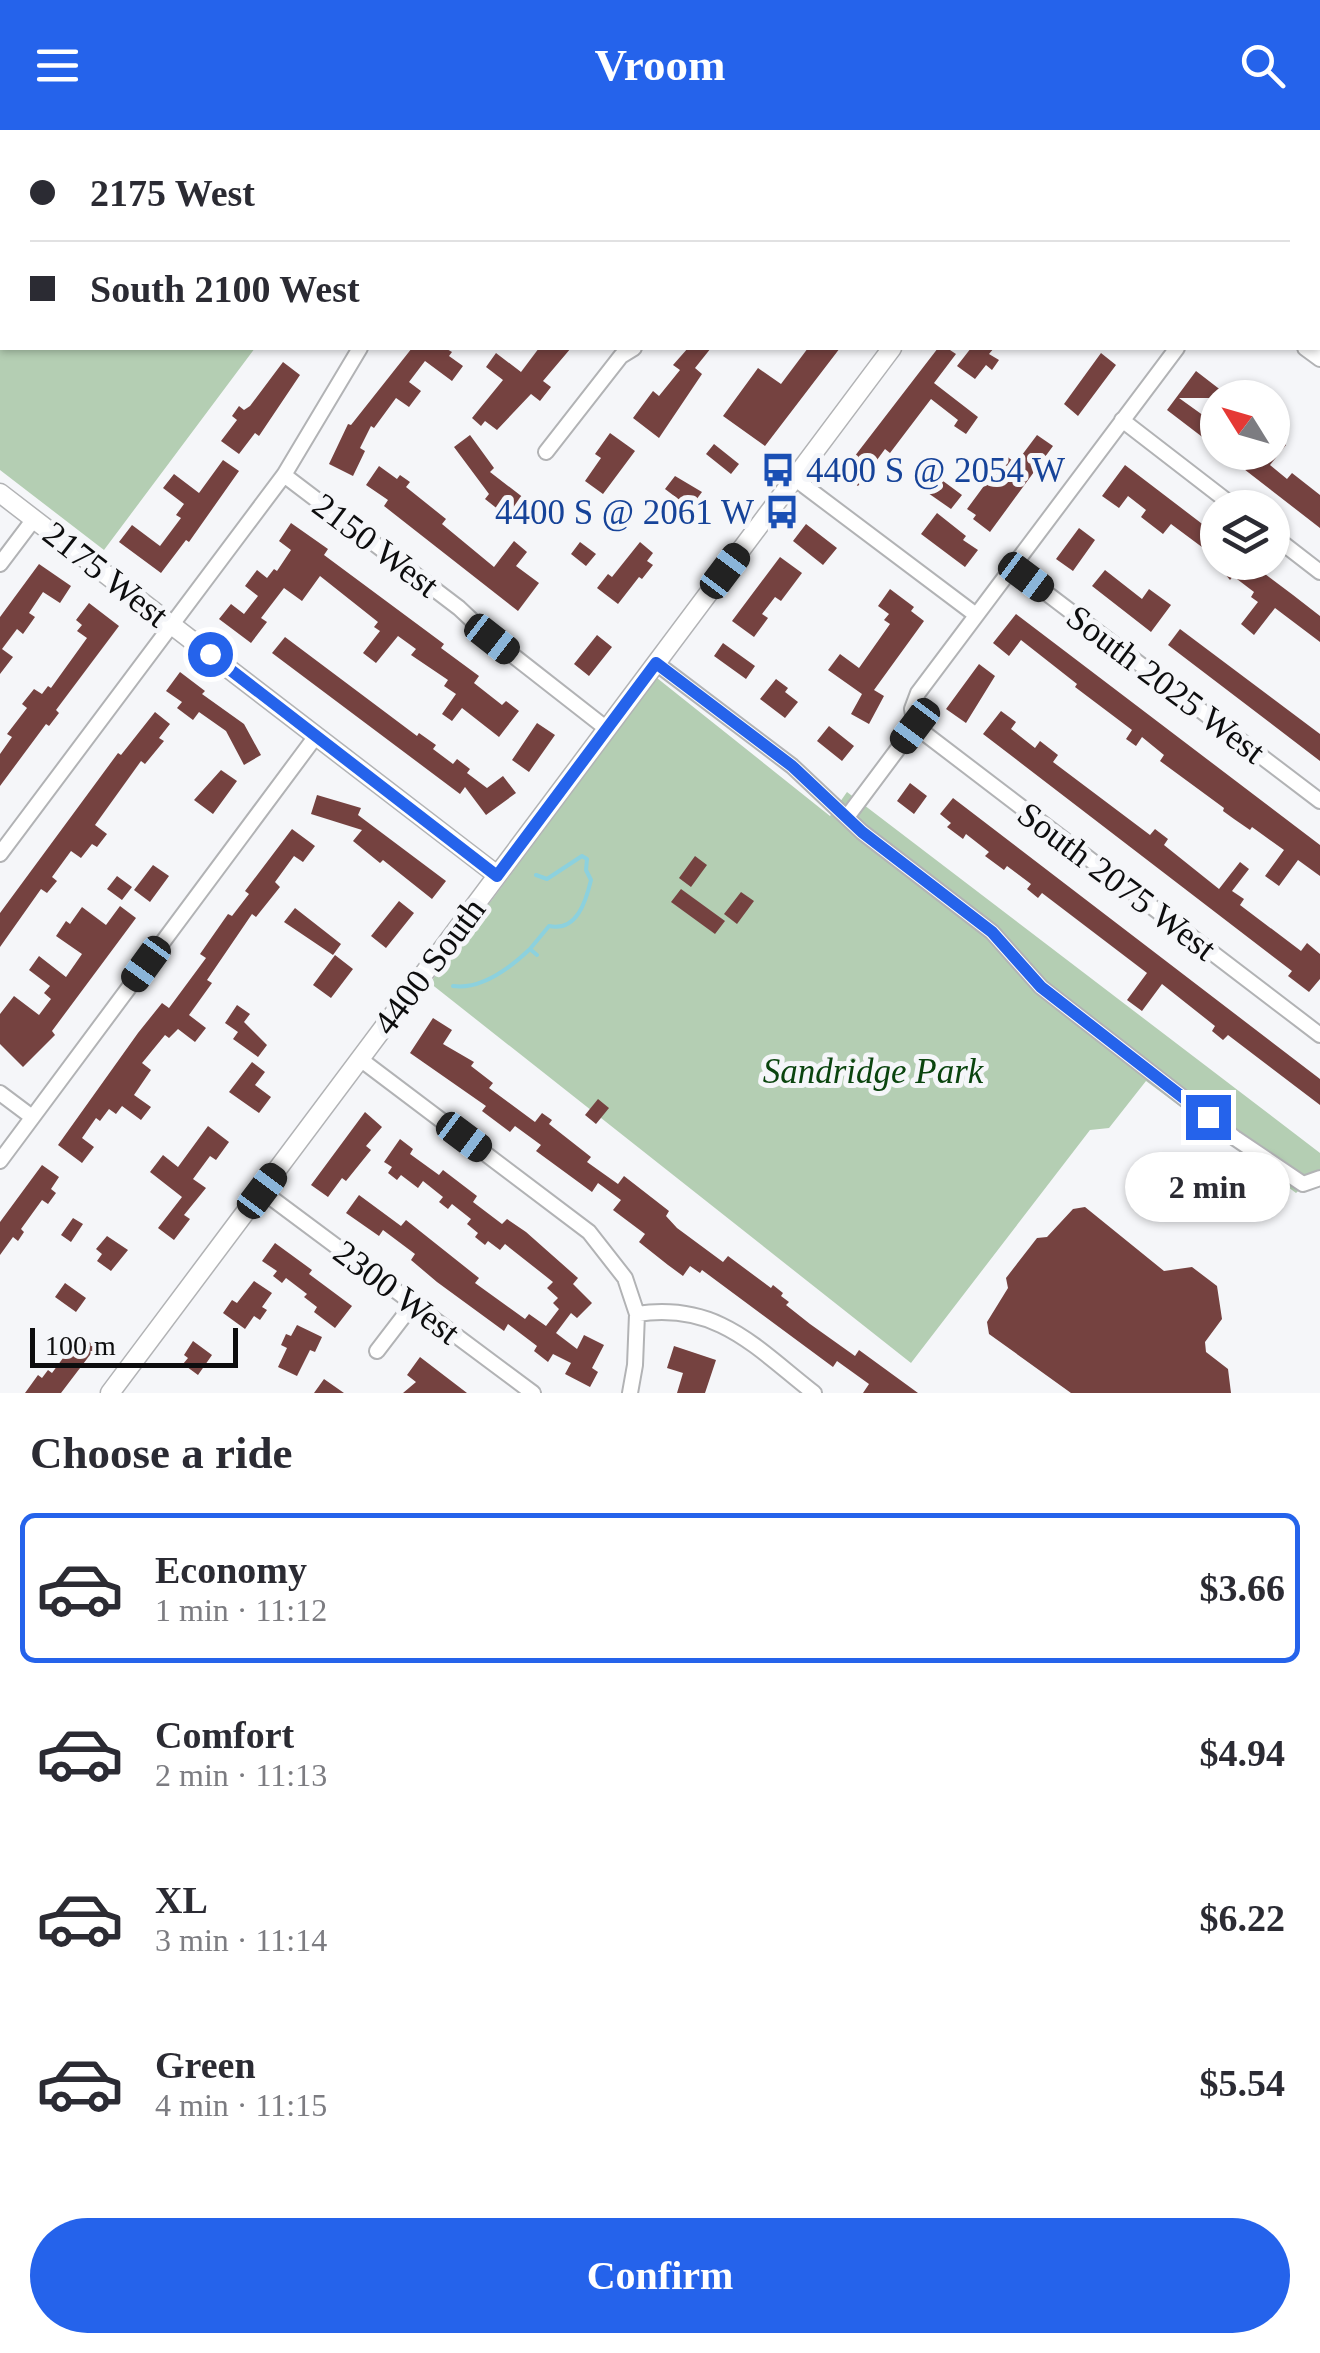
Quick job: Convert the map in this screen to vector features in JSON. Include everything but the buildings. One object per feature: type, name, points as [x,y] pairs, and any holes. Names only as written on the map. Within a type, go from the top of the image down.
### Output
[{"type":"street","points":[[0,854],[284,475],[359,350]]},
{"type":"street","points":[[546,452],[621,356],[631,350]]},
{"type":"street","name":"4400 South","points":[[110,1393],[890,350]]},
{"type":"street","points":[[847,817],[915,726],[912,709],[918,693],[1175,350]]},
{"type":"street","points":[[1122,420],[1213,490]]},
{"type":"street","name":"2150 West","points":[[284,475],[459,608],[492,639],[607,728]]},
{"type":"street","points":[[794,478],[976,616]]},
{"type":"street","name":"2175 West","points":[[0,492],[497,876]]},
{"type":"street","points":[[0,564],[34,519]]},
{"type":"street","points":[[1290,549],[1320,572]]},
{"type":"street","name":"South 2025 West","points":[[1012,567],[1320,801]]},
{"type":"street","points":[[656,663],[792,766],[847,817],[992,932],[1041,987],[1235,1138],[1303,1184],[1320,1178]]},
{"type":"street","name":"South 2075 West","points":[[915,726],[1319,1032]]},
{"type":"street","points":[[0,1160],[316,736]]},
{"type":"street","points":[[360,1059],[589,1232],[625,1278],[637,1314],[630,1393]]},
{"type":"street","points":[[0,1093],[32,1117]]},
{"type":"street","name":"2300 West","points":[[262,1191],[533,1393]]},
{"type":"street","points":[[377,1350],[412,1304]]},
{"type":"street","points":[[637,1314],[676,1312],[714,1320],[814,1393]]},
{"type":"green space","points":[[0,350],[254,350],[104,550],[0,470]]},
{"type":"green space","name":"Sandridge Park","points":[[657,678],[830,816],[847,792],[1320,1153],[1320,1171],[1296,1193],[1146,1081],[1109,1128],[1090,1130],[911,1363],[430,983]]},
{"type":"waterway","points":[[536,875],[547,879],[582,856],[587,859],[586,870],[591,880],[579,913],[567,924],[549,926],[530,949],[537,955]]},
{"type":"waterway","points":[[453,986],[485,981],[530,949]]},
{"type":"place","name":"4400 S @ 2054 W","points":[[778,470]]},
{"type":"place","name":"4400 S @ 2061 W","points":[[782,512]]},
{"type":"route","points":[[210,654],[497,876],[656,663],[792,766],[862,832],[992,932],[1041,987],[1208,1117]]}]
